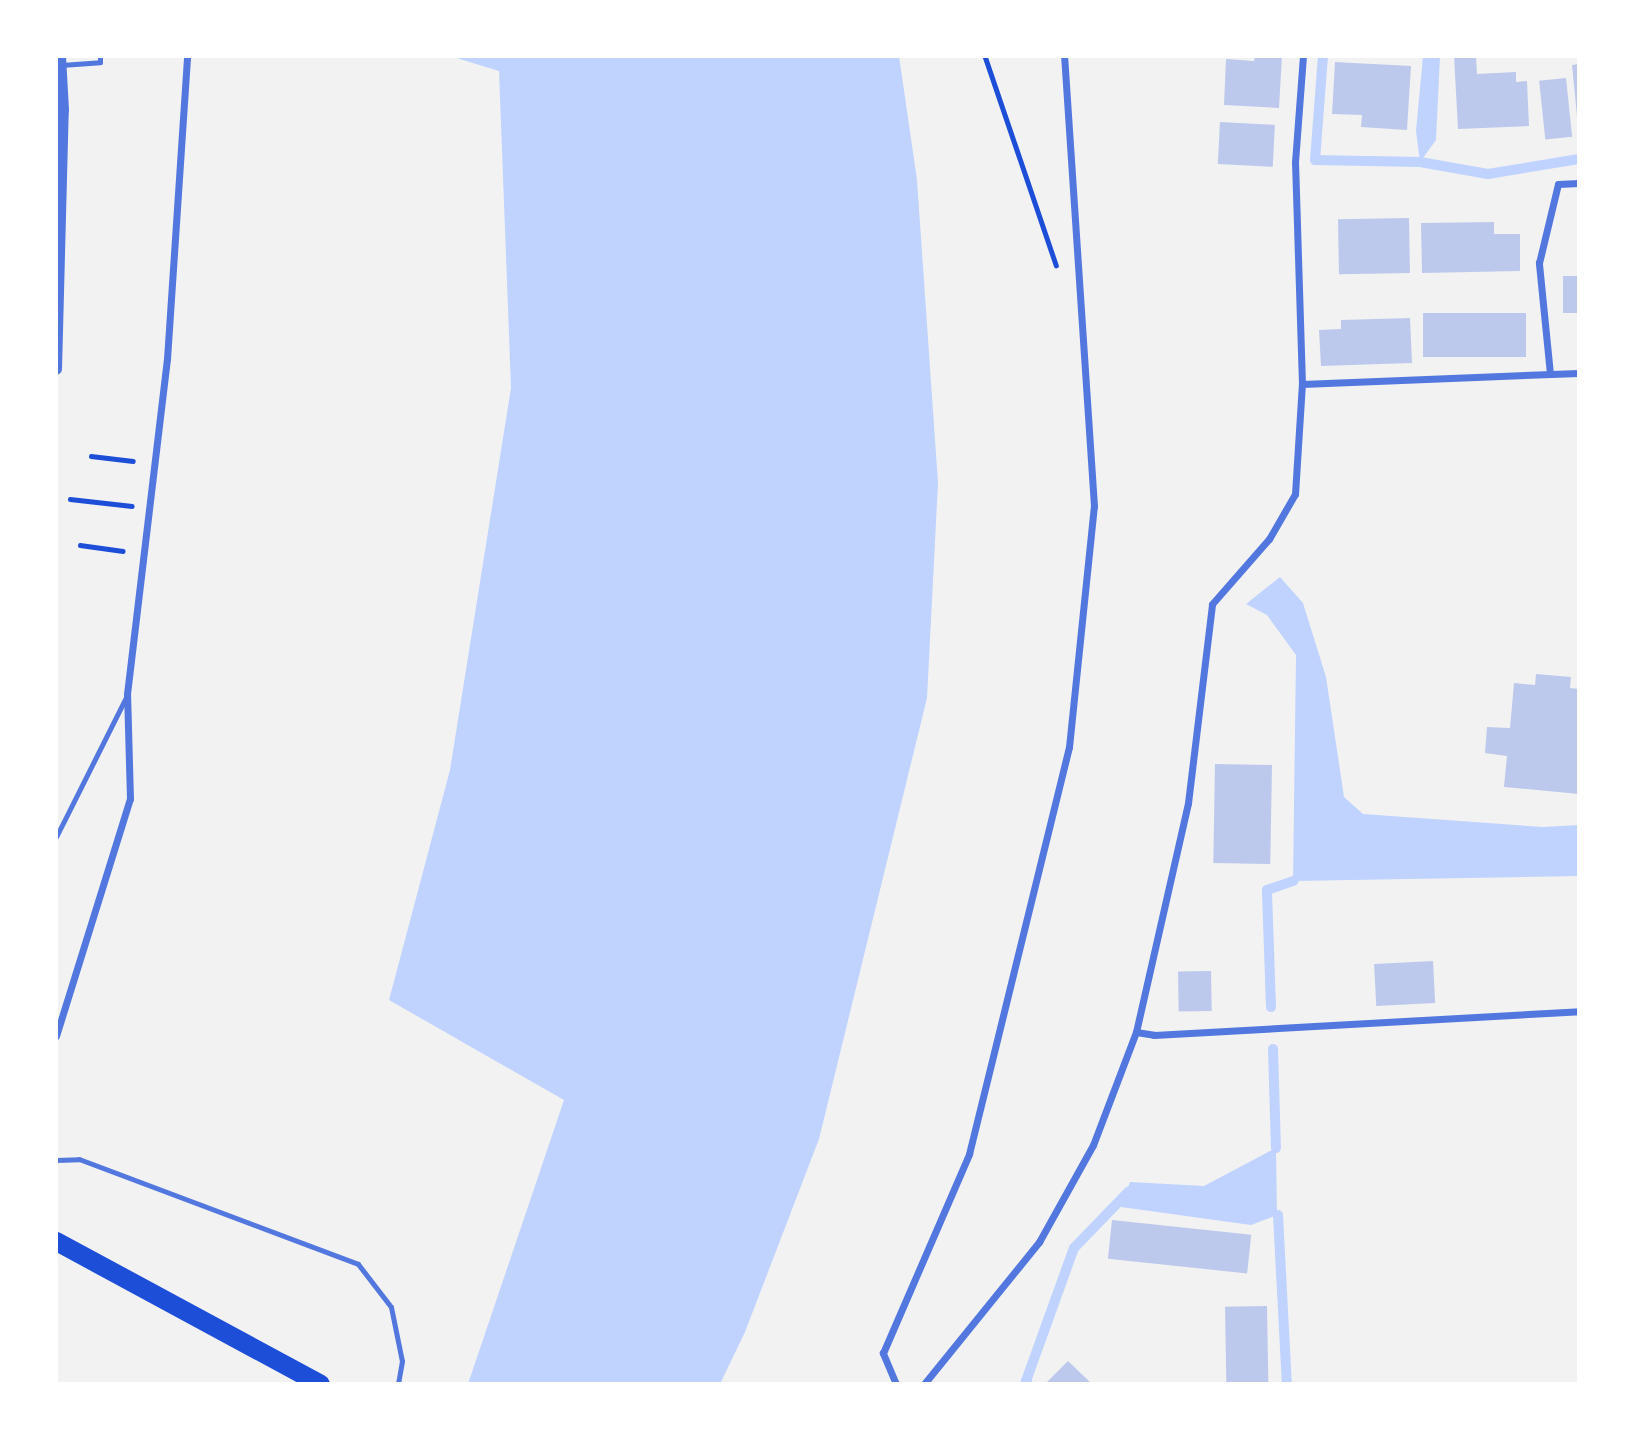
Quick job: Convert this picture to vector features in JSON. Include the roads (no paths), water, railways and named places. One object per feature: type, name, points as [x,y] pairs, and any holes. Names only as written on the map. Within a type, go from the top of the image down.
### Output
[{"type":"highway","points":[[56,1241],[320,1384]]},
{"type":"street","points":[[56,1036],[130,799],[127,694],[167,359],[187,56]]},
{"type":"street","points":[[896,1384],[883,1353],[969,1154],[1069,747],[1094,506],[1064,56]]},
{"type":"street","points":[[924,1384],[1039,1242],[1093,1145],[1136,1032],[1188,803],[1212,604],[1269,539],[1295,494],[1302,384],[1295,162],[1303,56]]},
{"type":"street","points":[[56,369],[63,110],[61,61]]},
{"type":"street","points":[[1550,374],[1539,263],[1558,184],[1579,183]]},
{"type":"street","points":[[1302,384],[1579,373]]},
{"type":"street","points":[[1136,1032],[1154,1035],[1579,1011]]},
{"type":"lane","points":[[61,61],[100,62],[100,56]]},
{"type":"lane","points":[[56,837],[127,694]]},
{"type":"lane","points":[[56,1160],[79,1159],[358,1264],[391,1307],[402,1361],[398,1384]]},
{"type":"water","points":[[450,56],[899,56],[917,180],[938,483],[927,698],[819,1139],[745,1332],[720,1384],[468,1384],[564,1100],[389,1000],[450,770],[511,388],[499,71]]},
{"type":"water","points":[[1423,56],[1440,56],[1436,140],[1420,162],[1416,131]]},
{"type":"water","points":[[1280,577],[1303,603],[1326,677],[1344,797],[1363,814],[1543,827],[1579,825],[1579,876],[1293,881],[1296,655],[1267,615],[1246,604]]},
{"type":"water","points":[[1276,1148],[1277,1215],[1251,1225],[1121,1207],[1130,1182],[1204,1186]]},
{"type":"waterway","points":[[1323,56],[1315,160],[1420,162],[1488,174],[1579,159]]},
{"type":"waterway","points":[[1271,1007],[1267,890],[1293,881]]},
{"type":"waterway","points":[[1273,1049],[1276,1148]]},
{"type":"waterway","points":[[1028,1384],[1026,1381],[1074,1248],[1129,1191]]},
{"type":"waterway","points":[[1278,1215],[1287,1384]]}]
